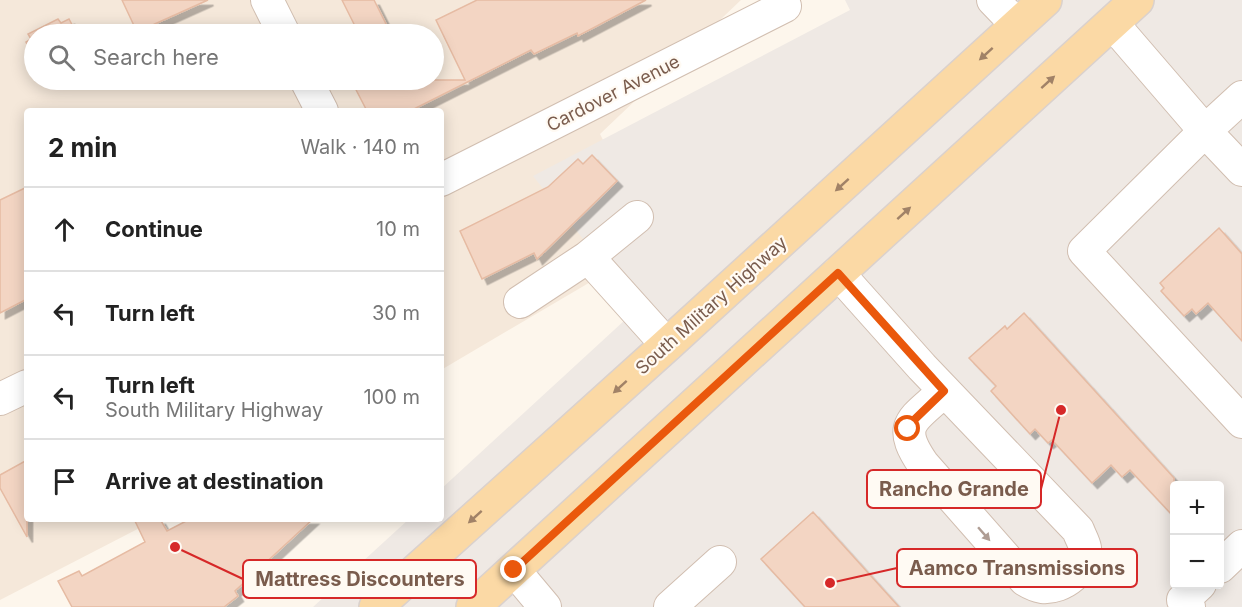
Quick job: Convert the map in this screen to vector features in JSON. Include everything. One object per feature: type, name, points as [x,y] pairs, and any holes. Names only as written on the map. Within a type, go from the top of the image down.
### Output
[{"type":"main road","name":"South Military Highway","points":[[376,607],[667,345],[1043,0]]},
{"type":"main road","points":[[473,607],[1137,0]]},
{"type":"street","points":[[267,0],[279,24]]},
{"type":"street","points":[[993,0],[1017,26]]},
{"type":"street","name":"Cardover Avenue","points":[[444,178],[785,6]]},
{"type":"street","points":[[1112,23],[1242,170]]},
{"type":"street","points":[[311,90],[320,108]]},
{"type":"street","points":[[1242,97],[1205,130],[1084,251],[1242,422]]},
{"type":"street","points":[[520,302],[588,256],[637,217]]},
{"type":"street","points":[[588,256],[667,345]]},
{"type":"street","points":[[838,273],[944,391],[1078,530],[1084,547],[1084,564],[1058,586],[1041,587],[1025,580],[922,464],[909,440],[908,429],[914,420],[944,391]]},
{"type":"street","points":[[0,399],[24,387]]},
{"type":"street","points":[[1224,563],[1242,546]]},
{"type":"street","points":[[670,607],[720,562]]},
{"type":"street","points":[[514,570],[545,607]]},
{"type":"street","points":[[1189,607],[1183,600],[1195,589]]},
{"type":"shaded area","points":[[0,0],[741,0],[600,134],[655,244],[444,368],[444,108],[24,108],[24,522],[151,522],[0,600]]},
{"type":"shaded area","points":[[845,0],[1242,0],[1242,607],[313,607],[406,522],[444,522],[444,486],[638,308],[533,176],[850,10]]},
{"type":"building","points":[[122,0],[208,0],[155,24],[133,24]]},
{"type":"building","points":[[342,0],[374,0],[386,24],[354,24]]},
{"type":"building","points":[[477,0],[646,0],[578,36],[577,33],[534,54],[531,50],[416,108],[365,108],[356,90],[444,90],[444,80],[465,80],[444,37],[444,24],[438,24],[436,20]]},
{"type":"building","points":[[58,19],[61,23],[69,19],[72,24],[48,24]]},
{"type":"building","points":[[592,155],[617,181],[537,259],[534,253],[482,279],[460,231],[548,187],[578,159],[583,164]]},
{"type":"building","points":[[24,188],[24,301],[0,313],[0,200]]},
{"type":"building","points":[[1219,228],[1242,254],[1242,341],[1208,303],[1196,314],[1192,309],[1184,316],[1161,291],[1164,288],[1160,283]]},
{"type":"building","points":[[1024,313],[1174,478],[1174,481],[1170,481],[1170,513],[1130,470],[1122,477],[1111,465],[1092,483],[1052,440],[1048,443],[1035,429],[1030,434],[991,391],[996,386],[969,358],[1005,326],[1007,329]]},
{"type":"building","points":[[24,462],[24,522],[27,522],[27,537],[0,488],[0,475]]},
{"type":"building","points":[[813,512],[899,607],[805,607],[761,559]]},
{"type":"building","points":[[135,522],[162,522],[167,531],[184,522],[310,522],[235,591],[238,596],[224,607],[72,607],[58,581],[79,571],[82,576],[145,542]]},
{"type":"place","name":"Rancho Grande","points":[[1061,410]]},
{"type":"place","name":"Mattress Discounters","points":[[175,547]]},
{"type":"place","name":"Aamco Transmissions","points":[[830,583]]},
{"type":"route","points":[[514,570],[838,273],[944,391],[914,420],[908,429]]}]
